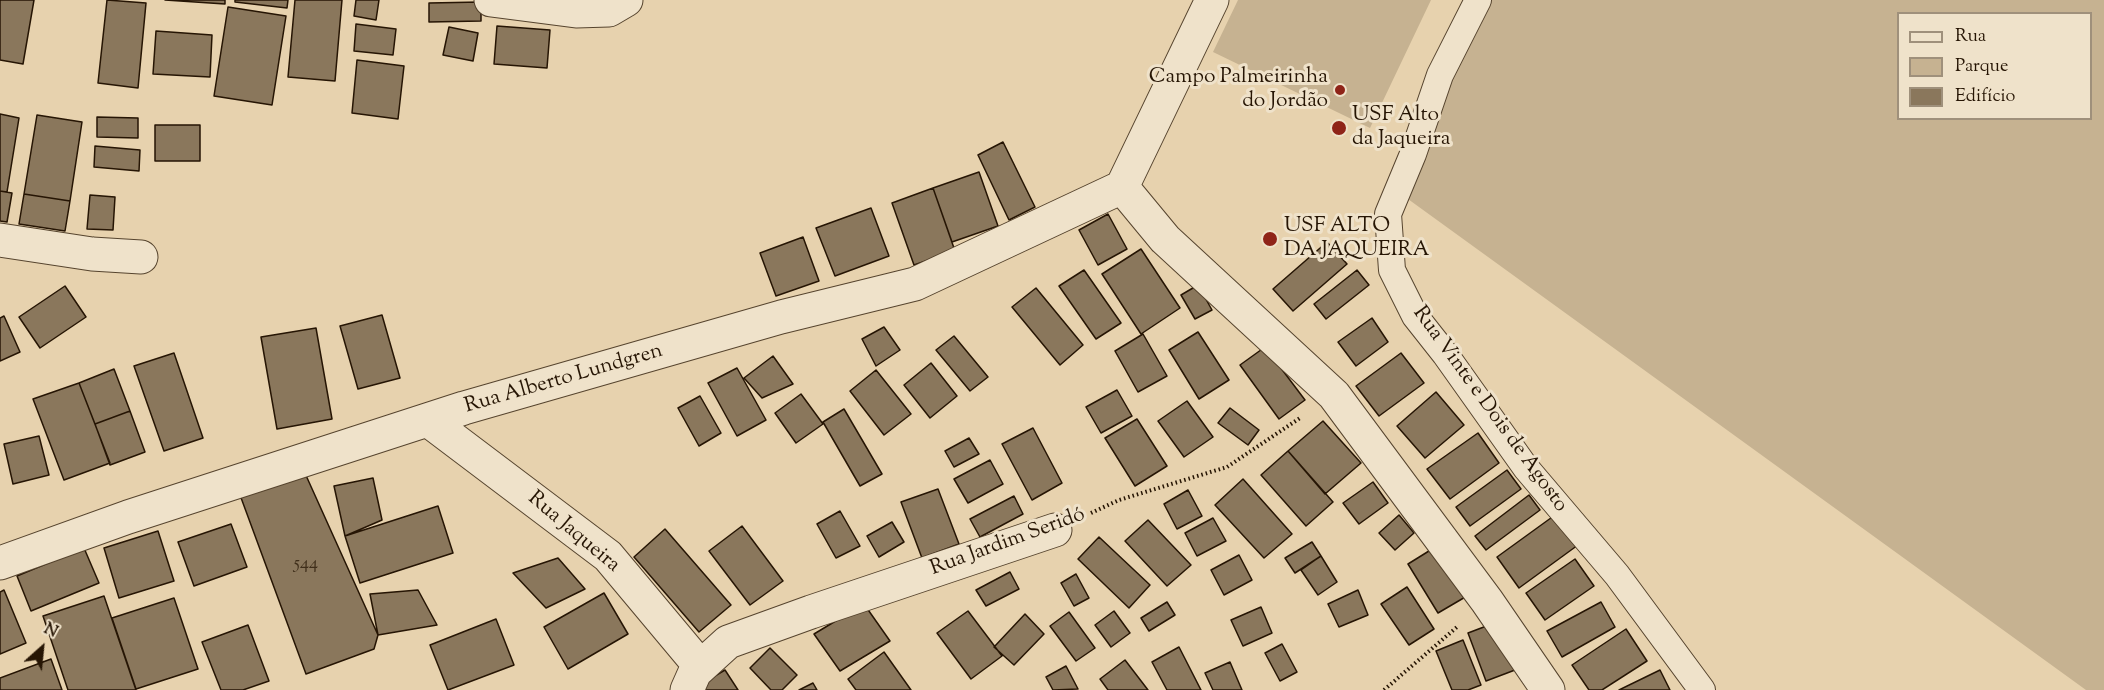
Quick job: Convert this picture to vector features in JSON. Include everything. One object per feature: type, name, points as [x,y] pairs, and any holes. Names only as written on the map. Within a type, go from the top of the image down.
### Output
[{"type":"street","points":[[491,0],[576,11],[609,10],[626,0]]},
{"type":"street","points":[[1212,0],[1122,187],[1165,239],[1334,395],[1486,601],[1548,690]]},
{"type":"street","name":"Rua Alberto Lundgren","points":[[0,563],[128,517],[428,420],[782,317],[915,284],[1122,187]]},
{"type":"street","points":[[0,240],[92,254],[141,257]]},
{"type":"street","name":"Rua Jaqueira","points":[[428,420],[608,556],[691,682]]},
{"type":"street","name":"Rua Jardim Seridó","points":[[691,682],[728,642],[810,612],[1055,530]]},
{"type":"lane","name":"Rua Vinte e Dois de Agosto","points":[[1478,0],[1440,75],[1413,154],[1388,214],[1392,270],[1415,316],[1445,354],[1526,468],[1617,575],[1701,690]]},
{"type":"path","name":"Rua Jardim Seridó","points":[[1055,530],[1119,500],[1227,467],[1334,395]]},
{"type":"path","points":[[1384,690],[1486,601]]},
{"type":"green space","name":"Campo Palmeirinha do Jordão","points":[[1238,0],[1431,0],[1370,128],[1213,52]]},
{"type":"green space","points":[[1485,0],[2104,0],[2104,690],[2086,690],[1390,186]]},
{"type":"building","points":[[0,0],[34,0],[23,64],[0,60]]},
{"type":"building","points":[[107,0],[146,3],[138,88],[98,83]]},
{"type":"building","points":[[165,0],[225,0],[225,4]]},
{"type":"building","points":[[235,0],[288,0],[287,8],[235,2]]},
{"type":"building","points":[[295,0],[342,0],[335,81],[288,77]]},
{"type":"building","points":[[356,0],[379,0],[376,20],[354,16]]},
{"type":"building","points":[[481,2],[481,21],[429,22],[429,3]]},
{"type":"building","points":[[228,7],[286,16],[272,105],[214,96]]},
{"type":"building","points":[[356,24],[396,29],[393,55],[354,51]]},
{"type":"building","points":[[497,26],[550,30],[547,68],[494,64]]},
{"type":"building","points":[[449,27],[478,33],[473,61],[443,55]]},
{"type":"building","points":[[156,31],[212,35],[210,77],[153,74]]},
{"type":"building","points":[[357,60],[404,66],[398,119],[352,113]]},
{"type":"building","points":[[0,114],[19,118],[7,192],[0,191]]},
{"type":"building","points":[[37,115],[82,122],[70,201],[24,194]]},
{"type":"building","points":[[97,117],[138,118],[138,138],[97,137]]},
{"type":"building","points":[[155,125],[200,125],[200,161],[155,161]]},
{"type":"building","points":[[1003,142],[1035,207],[1009,220],[978,155]]},
{"type":"building","points":[[95,146],[140,150],[139,171],[94,167]]},
{"type":"building","points":[[979,172],[998,226],[952,242],[933,188]]},
{"type":"building","points":[[933,188],[955,251],[914,265],[892,203]]},
{"type":"building","points":[[0,191],[12,193],[7,222],[0,221]]},
{"type":"building","points":[[24,194],[70,201],[65,231],[19,224]]},
{"type":"building","points":[[90,195],[115,197],[113,230],[87,229]]},
{"type":"building","points":[[871,208],[889,256],[835,276],[816,228]]},
{"type":"building","points":[[1108,214],[1127,249],[1098,265],[1079,230]]},
{"type":"building","points":[[803,237],[819,281],[776,296],[760,253]]},
{"type":"building","points":[[1327,242],[1347,264],[1293,311],[1273,289]]},
{"type":"building","points":[[1141,249],[1180,308],[1141,334],[1102,274]]},
{"type":"building","points":[[1084,270],[1121,323],[1096,339],[1059,286]]},
{"type":"building","points":[[1357,270],[1369,285],[1326,319],[1314,304]]},
{"type":"building","points":[[1198,285],[1212,310],[1195,319],[1181,295]]},
{"type":"building","points":[[65,286],[86,317],[40,348],[19,317]]},
{"type":"building","points":[[1036,288],[1083,345],[1060,365],[1012,307]]},
{"type":"building","points":[[382,315],[400,378],[358,389],[340,326]]},
{"type":"building","points":[[4,316],[20,352],[0,361],[0,318]]},
{"type":"building","points":[[1372,318],[1388,342],[1356,366],[1338,342]]},
{"type":"building","points":[[884,327],[900,350],[876,366],[862,339]]},
{"type":"building","points":[[316,328],[332,419],[277,429],[261,337]]},
{"type":"building","points":[[1198,332],[1229,380],[1199,399],[1169,350]]},
{"type":"building","points":[[1143,334],[1167,376],[1138,392],[1115,351]]},
{"type":"building","points":[[954,336],[988,377],[970,391],[936,350]]},
{"type":"building","points":[[1265,347],[1305,400],[1279,419],[1240,365]]},
{"type":"building","points":[[174,353],[203,438],[164,451],[134,366]]},
{"type":"building","points":[[1401,353],[1424,383],[1379,416],[1356,386]]},
{"type":"building","points":[[773,356],[793,384],[762,398],[744,378]]},
{"type":"building","points":[[931,363],[957,396],[930,418],[904,385]]},
{"type":"building","points":[[737,368],[766,420],[737,436],[708,383]]},
{"type":"building","points":[[114,369],[130,411],[95,424],[79,383]]},
{"type":"building","points":[[876,370],[911,414],[884,435],[850,391]]},
{"type":"building","points":[[79,383],[110,463],[64,480],[33,399]]},
{"type":"building","points":[[1117,390],[1132,416],[1101,433],[1086,407]]},
{"type":"building","points":[[1436,392],[1464,425],[1425,458],[1397,426]]},
{"type":"building","points":[[801,394],[823,424],[796,443],[775,413]]},
{"type":"building","points":[[700,396],[721,433],[699,446],[678,408]]},
{"type":"building","points":[[1187,401],[1213,437],[1184,457],[1158,421]]},
{"type":"building","points":[[1230,408],[1259,430],[1248,445],[1218,423]]},
{"type":"building","points":[[844,409],[882,474],[860,486],[823,422]]},
{"type":"building","points":[[130,411],[145,452],[110,465],[95,424]]},
{"type":"building","points":[[1137,419],[1167,466],[1135,486],[1105,438]]},
{"type":"building","points":[[1323,421],[1361,463],[1325,494],[1288,451]]},
{"type":"building","points":[[1033,428],[1062,483],[1032,500],[1002,444]]},
{"type":"building","points":[[1478,433],[1499,463],[1450,499],[1427,469]]},
{"type":"building","points":[[39,436],[49,475],[13,484],[4,444]]},
{"type":"building","points":[[969,438],[979,454],[954,467],[945,451]]},
{"type":"building","points":[[1288,451],[1333,502],[1306,526],[1261,475]]},
{"type":"building","points":[[990,460],[1003,484],[968,503],[954,479]]},
{"type":"building","points":[[1507,470],[1521,489],[1470,526],[1456,507]]},
{"type":"building","points":[[304,471],[378,635],[374,649],[306,674],[240,495]]},
{"type":"building","points":[[373,478],[382,520],[345,536],[334,486]]},
{"type":"building","points":[[1243,479],[1292,534],[1264,558],[1215,505]]},
{"type":"building","points":[[1373,482],[1388,503],[1359,524],[1343,503]]},
{"type":"building","points":[[938,489],[959,544],[922,558],[901,502]]},
{"type":"building","points":[[1188,490],[1202,516],[1177,529],[1164,504]]},
{"type":"building","points":[[1529,495],[1540,510],[1486,550],[1475,536]]},
{"type":"building","points":[[1014,496],[1023,514],[980,537],[970,519]]},
{"type":"building","points":[[438,506],[453,553],[360,583],[345,536]]},
{"type":"building","points":[[840,511],[860,546],[836,558],[817,524]]},
{"type":"building","points":[[1399,515],[1414,533],[1395,550],[1379,533]]},
{"type":"building","points":[[1555,515],[1578,545],[1519,588],[1497,557]]},
{"type":"building","points":[[1213,518],[1226,541],[1197,556],[1185,533]]},
{"type":"building","points":[[1148,520],[1191,565],[1167,586],[1125,541]]},
{"type":"building","points":[[892,522],[904,542],[879,557],[867,536]]},
{"type":"building","points":[[231,524],[247,567],[194,586],[178,542]]},
{"type":"building","points":[[742,526],[783,581],[750,605],[709,551]]},
{"type":"building","points":[[665,529],[731,605],[699,632],[634,557]]},
{"type":"building","points":[[158,531],[174,581],[119,598],[104,548]]},
{"type":"building","points":[[1099,537],[1150,585],[1129,608],[1078,559]]},
{"type":"building","points":[[1312,542],[1321,556],[1295,573],[1285,558]]},
{"type":"building","points":[[1437,546],[1467,596],[1438,613],[1408,564]]},
{"type":"building","points":[[84,548],[99,583],[31,611],[17,576]]},
{"type":"building","points":[[1239,555],[1252,580],[1224,595],[1211,570]]},
{"type":"building","points":[[1321,556],[1337,582],[1318,595],[1301,570]]},
{"type":"building","points":[[558,558],[585,589],[546,608],[513,573]]},
{"type":"building","points":[[1575,559],[1594,586],[1545,620],[1526,593]]},
{"type":"building","points":[[1010,572],[1019,589],[986,606],[976,590]]},
{"type":"building","points":[[1076,574],[1089,598],[1074,606],[1061,583]]},
{"type":"building","points":[[1407,587],[1434,629],[1409,645],[1381,604]]},
{"type":"building","points":[[4,590],[26,643],[0,654],[0,592]]},
{"type":"building","points":[[418,590],[437,625],[378,635],[370,594]]},
{"type":"building","points":[[1358,590],[1368,615],[1339,627],[1328,604]]},
{"type":"building","points":[[604,593],[628,634],[568,669],[544,627]]},
{"type":"building","points":[[104,596],[136,690],[68,690],[43,616]]},
{"type":"building","points":[[174,598],[198,669],[136,689],[112,618]]},
{"type":"building","points":[[1167,602],[1175,615],[1149,631],[1141,618]]},
{"type":"building","points":[[1601,602],[1615,627],[1562,657],[1547,631]]},
{"type":"building","points":[[864,604],[890,641],[840,671],[814,634]]},
{"type":"building","points":[[1261,607],[1272,633],[1243,646],[1231,620]]},
{"type":"building","points":[[968,611],[1002,656],[971,679],[937,633]]},
{"type":"building","points":[[1114,611],[1130,633],[1111,647],[1095,625]]},
{"type":"building","points":[[1069,612],[1095,648],[1076,661],[1050,626]]},
{"type":"building","points":[[1025,614],[1044,634],[1014,665],[994,647]]},
{"type":"building","points":[[496,619],[514,665],[448,690],[430,645]]},
{"type":"building","points":[[1497,622],[1515,670],[1486,681],[1468,633]]},
{"type":"building","points":[[248,625],[269,681],[243,690],[221,690],[202,642]]},
{"type":"building","points":[[1626,629],[1647,661],[1602,690],[1589,690],[1572,665]]},
{"type":"building","points":[[1463,640],[1481,685],[1468,690],[1452,690],[1436,651]]},
{"type":"building","points":[[1282,644],[1297,672],[1280,681],[1265,653]]},
{"type":"building","points":[[1179,647],[1201,690],[1167,690],[1152,662]]},
{"type":"building","points":[[770,648],[797,675],[782,690],[771,690],[750,668]]},
{"type":"building","points":[[884,652],[911,690],[856,690],[848,679]]},
{"type":"building","points":[[51,659],[62,690],[0,690],[0,678]]},
{"type":"building","points":[[1125,660],[1148,690],[1108,690],[1100,679]]},
{"type":"building","points":[[1230,662],[1242,690],[1213,690],[1205,673]]},
{"type":"building","points":[[1066,666],[1078,689],[1053,690],[1046,677]]},
{"type":"building","points":[[725,670],[738,690],[691,690]]},
{"type":"building","points":[[1660,670],[1670,690],[1619,690]]},
{"type":"building","points":[[813,683],[817,690],[799,690]]},
{"type":"place","name":"Campo Palmeirinha do Jordão","points":[[1340,90]]},
{"type":"place","name":"USF Alto da Jaqueira","points":[[1339,128]]},
{"type":"place","name":"USF ALTO DA JAQUEIRA","points":[[1270,239]]}]
